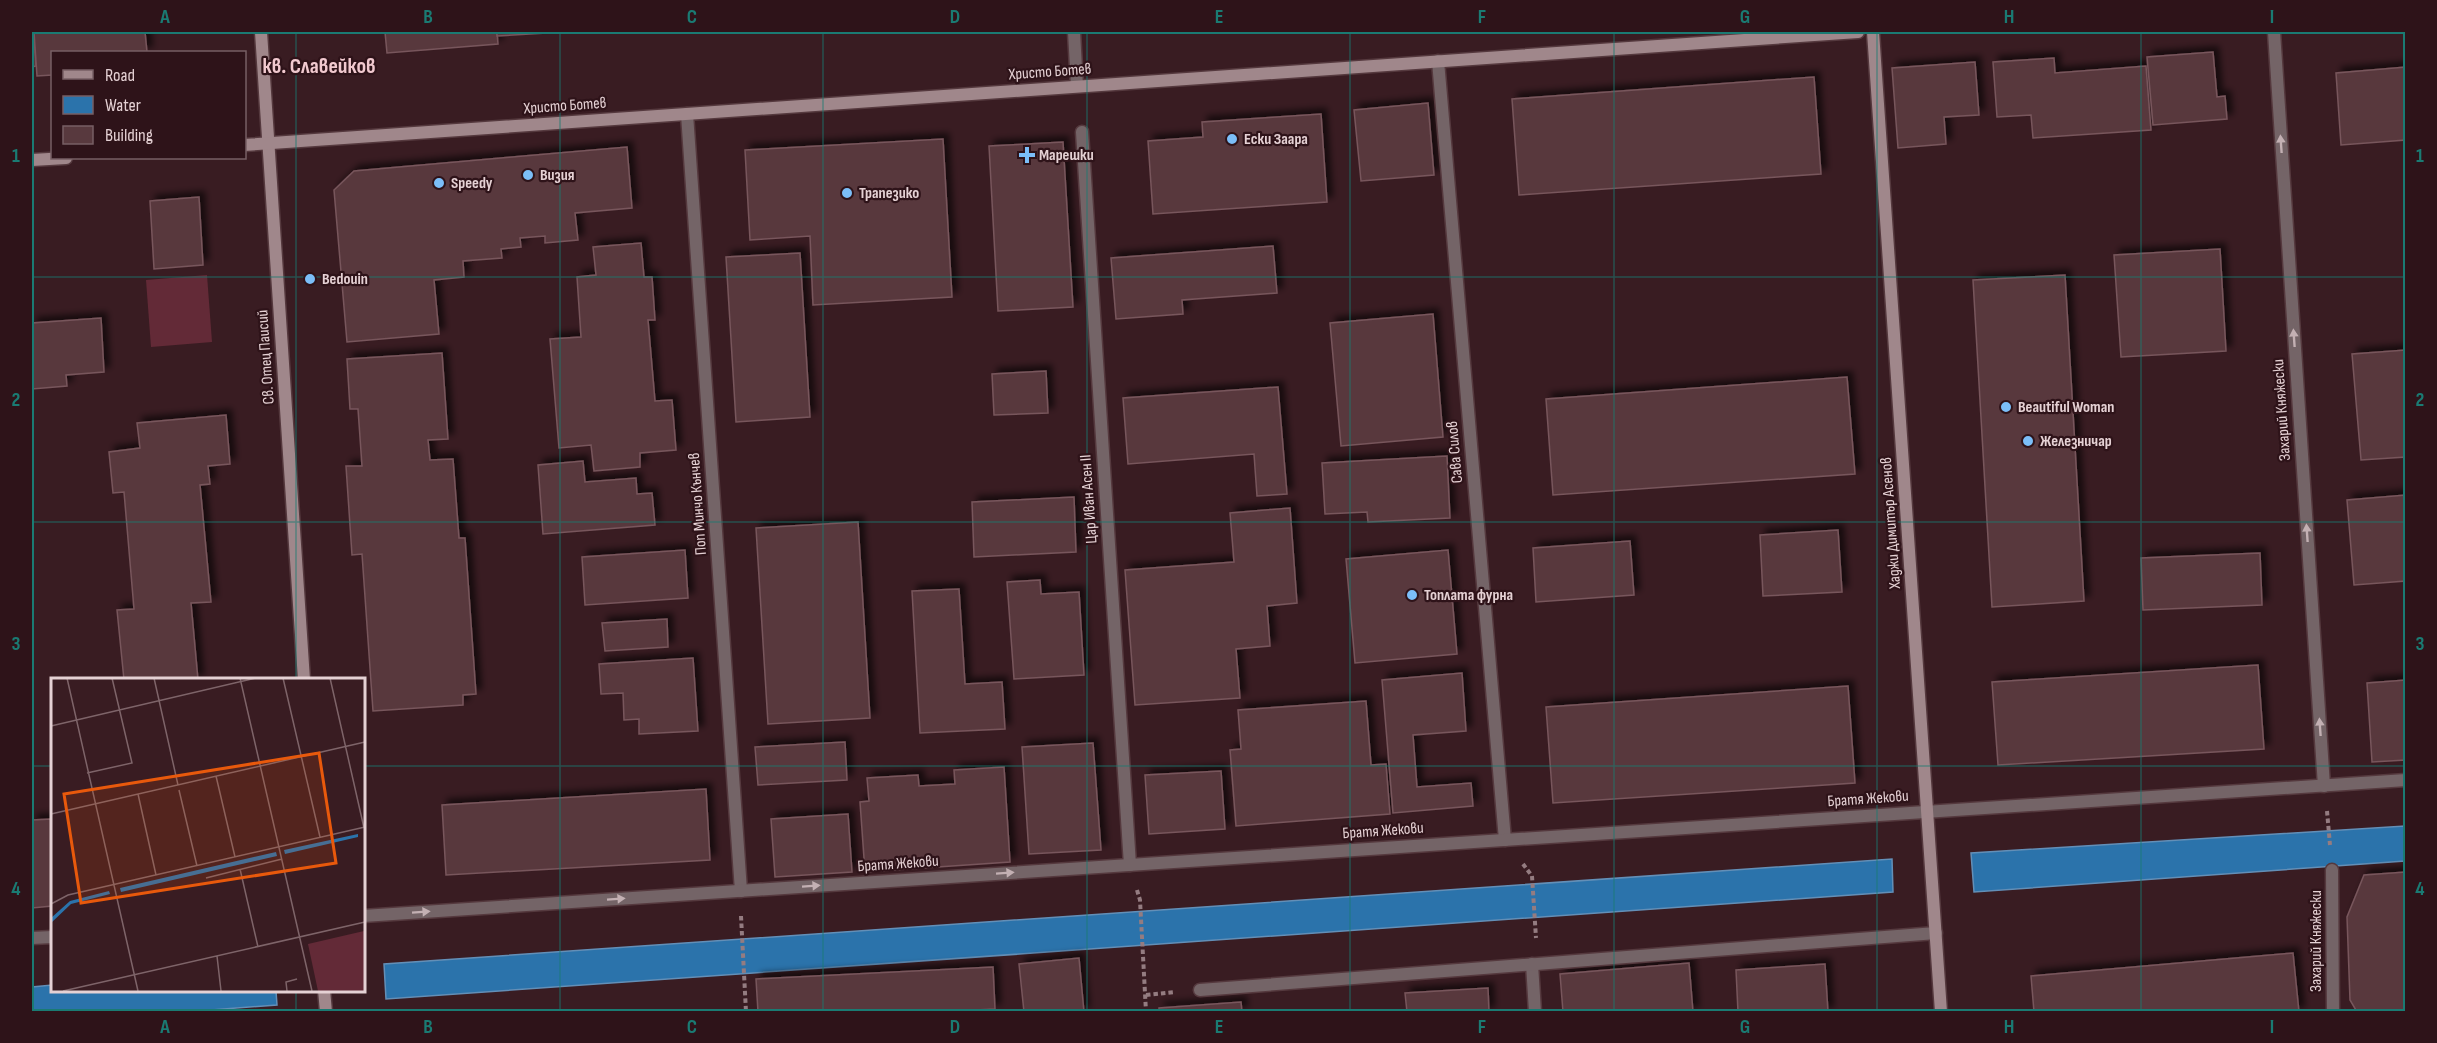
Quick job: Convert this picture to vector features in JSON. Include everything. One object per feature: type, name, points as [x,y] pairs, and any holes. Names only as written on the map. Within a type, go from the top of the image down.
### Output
[{"type":"street","name":"Св. Отец Паисий","points":[[261,32],[304,678]]},
{"type":"street","points":[[1074,32],[1077,86]]},
{"type":"street","name":"Христо Ботев","points":[[246,145],[1858,32]]},
{"type":"street","name":"Хаджи Димитър Асенов","points":[[1873,32],[1941,1011]]},
{"type":"street","name":"Захарий Княжески","points":[[2274,32],[2324,786]]},
{"type":"street","name":"Сава Силов","points":[[1438,61],[1505,840]]},
{"type":"street","name":"Поп Минчо Кънчев","points":[[687,114],[741,891]]},
{"type":"street","name":"Цар Иван Асен II","points":[[1082,132],[1130,865]]},
{"type":"street","points":[[32,160],[51,159]]},
{"type":"street","name":"Братя Жекови","points":[[364,916],[2406,780]]},
{"type":"street","name":"Захарий Княжески","points":[[2332,870],[2333,1011]]},
{"type":"street","points":[[1200,990],[1936,933]]},
{"type":"street","points":[[32,938],[51,937]]},
{"type":"street","points":[[1532,964],[1535,1011]]},
{"type":"street","points":[[324,992],[326,1011]]},
{"type":"path","points":[[1532,876],[1535,924]]},
{"type":"path","points":[[1140,900],[1146,1011]]},
{"type":"path","points":[[741,917],[746,1011]]},
{"type":"shaded area","points":[[207,275],[212,342],[151,347],[146,280]]},
{"type":"water","points":[[2405,826],[2405,861],[1974,892],[1971,853]]},
{"type":"water","points":[[1892,859],[1893,892],[386,999],[384,964]]},
{"type":"water","points":[[51,985],[51,992],[276,992],[277,1005],[185,1012],[32,1011],[32,987]]},
{"type":"building","points":[[32,32],[34,32],[36,66],[32,67]]},
{"type":"building","points":[[34,32],[145,32],[147,51],[51,51],[51,75],[37,76]]},
{"type":"building","points":[[385,32],[497,32],[498,44],[387,53]]},
{"type":"building","points":[[497,32],[564,32],[497,36]]},
{"type":"building","points":[[2213,52],[2217,97],[2225,96],[2227,119],[2153,125],[2147,57]]},
{"type":"building","points":[[2054,58],[2055,73],[2146,66],[2151,130],[2033,138],[2031,115],[1997,117],[1993,62]]},
{"type":"building","points":[[1975,62],[1979,115],[1944,117],[1946,144],[1898,148],[1892,68]]},
{"type":"building","points":[[2406,67],[2406,140],[2341,145],[2336,73]]},
{"type":"building","points":[[1814,77],[1821,174],[1519,195],[1512,99]]},
{"type":"building","points":[[1428,103],[1434,175],[1361,181],[1354,110]]},
{"type":"building","points":[[1321,114],[1327,202],[1153,214],[1148,141],[1203,137],[1202,122]]},
{"type":"building","name":"Трапезико","points":[[943,139],[952,297],[813,305],[810,236],[750,240],[745,150]]},
{"type":"building","points":[[1063,142],[1073,307],[998,311],[989,146]]},
{"type":"building","points":[[627,147],[632,208],[575,213],[578,240],[545,243],[545,236],[520,238],[521,247],[501,249],[502,258],[463,261],[464,277],[434,280],[439,334],[347,342],[334,190],[354,171]]},
{"type":"building","points":[[199,197],[203,265],[154,269],[150,201]]},
{"type":"building","points":[[641,243],[644,277],[652,277],[655,320],[648,320],[655,401],[672,400],[676,450],[640,453],[640,467],[594,471],[591,445],[559,448],[550,339],[581,337],[577,277],[596,275],[593,247]]},
{"type":"building","points":[[1273,246],[1277,293],[1182,300],[1183,314],[1116,319],[1111,258]]},
{"type":"building","points":[[2220,249],[2226,351],[2121,357],[2114,255]]},
{"type":"building","points":[[800,253],[810,417],[736,422],[726,257]]},
{"type":"building","name":"Железничар","points":[[2065,275],[2084,601],[1992,607],[1973,280]]},
{"type":"building","points":[[1433,314],[1443,437],[1341,446],[1330,323]]},
{"type":"building","points":[[101,318],[104,372],[66,375],[67,386],[32,389],[32,323]]},
{"type":"building","points":[[2406,350],[2406,457],[2361,460],[2352,354]]},
{"type":"building","points":[[442,353],[448,439],[428,440],[430,460],[453,459],[459,538],[465,538],[476,694],[463,695],[463,705],[373,711],[362,554],[352,555],[346,466],[362,466],[358,409],[350,409],[347,359]]},
{"type":"building","points":[[1046,371],[1048,413],[994,415],[992,374]]},
{"type":"building","points":[[1847,377],[1855,474],[1553,495],[1546,399]]},
{"type":"building","points":[[1278,387],[1287,494],[1257,496],[1254,454],[1128,464],[1123,398]]},
{"type":"building","points":[[226,415],[230,464],[208,466],[210,484],[200,485],[211,602],[191,603],[198,678],[124,678],[117,610],[134,609],[124,492],[113,493],[109,452],[140,448],[137,423]]},
{"type":"building","points":[[1447,456],[1450,518],[1368,522],[1367,512],[1325,514],[1322,463]]},
{"type":"building","points":[[583,461],[585,482],[636,478],[637,494],[652,493],[655,525],[543,534],[538,465]]},
{"type":"building","points":[[2406,495],[2406,581],[2354,585],[2347,500]]},
{"type":"building","points":[[1074,497],[1076,552],[974,557],[972,502]]},
{"type":"building","points":[[1290,508],[1297,603],[1267,606],[1270,646],[1236,649],[1240,698],[1135,705],[1125,570],[1234,562],[1230,513]]},
{"type":"building","points":[[858,522],[870,718],[768,724],[756,528]]},
{"type":"building","points":[[1838,530],[1842,592],[1763,596],[1760,535]]},
{"type":"building","points":[[1630,541],[1634,595],[1536,602],[1533,548]]},
{"type":"building","points":[[685,550],[688,598],[585,605],[582,557]]},
{"type":"building","points":[[1448,550],[1457,654],[1355,663],[1346,559]]},
{"type":"building","points":[[2260,553],[2262,605],[2143,610],[2141,558]]},
{"type":"building","points":[[1040,580],[1041,594],[1079,592],[1084,675],[1014,679],[1007,582]]},
{"type":"building","points":[[959,589],[965,684],[1002,682],[1005,729],[920,733],[912,591]]},
{"type":"building","points":[[667,619],[668,647],[605,651],[602,623]]},
{"type":"building","points":[[693,658],[698,731],[639,734],[639,719],[624,720],[623,693],[601,694],[599,664]]},
{"type":"building","points":[[2258,665],[2264,749],[1998,765],[1992,682]]},
{"type":"building","points":[[1462,673],[1466,731],[1413,735],[1417,787],[1471,783],[1473,806],[1393,813],[1382,680]]},
{"type":"building","points":[[2406,680],[2406,760],[2372,762],[2367,683]]},
{"type":"building","points":[[1848,686],[1855,783],[1553,803],[1546,707]]},
{"type":"building","points":[[1366,701],[1371,765],[1386,764],[1390,814],[1236,826],[1230,750],[1241,749],[1238,710]]},
{"type":"building","points":[[845,742],[847,780],[758,785],[755,747]]},
{"type":"building","points":[[1093,743],[1101,850],[1029,854],[1022,747]]},
{"type":"building","points":[[1004,767],[1010,862],[865,872],[860,802],[869,801],[867,778],[918,775],[919,786],[955,784],[954,770]]},
{"type":"building","points":[[1221,771],[1225,829],[1149,834],[1145,775]]},
{"type":"building","points":[[706,789],[710,860],[446,875],[442,805]]},
{"type":"building","points":[[848,814],[852,872],[775,877],[771,819]]},
{"type":"building","points":[[51,819],[51,906],[32,908],[32,820]]},
{"type":"building","points":[[2406,872],[2406,1012],[2357,1012],[2350,1000],[2347,917],[2364,875]]},
{"type":"building","points":[[2293,953],[2299,1012],[2034,1012],[2031,976]]},
{"type":"building","points":[[1079,958],[1084,1012],[1024,1012],[1019,964]]},
{"type":"building","points":[[1689,963],[1693,1012],[1563,1012],[1560,974]]},
{"type":"building","points":[[1825,964],[1828,1012],[1738,1012],[1736,970]]},
{"type":"building","points":[[993,967],[995,1009],[938,1012],[758,1012],[756,979]]},
{"type":"building","points":[[1488,988],[1489,1012],[1407,1012],[1405,993]]},
{"type":"building","points":[[1241,1002],[1242,1012],[1159,1012],[1159,1008]]},
{"type":"place","name":"Ески Заара","points":[[1232,139]]},
{"type":"place","name":"Марешки","points":[[1027,155]]},
{"type":"place","name":"Визия","points":[[528,175]]},
{"type":"place","name":"Speedy","points":[[439,183]]},
{"type":"place","name":"Трапезико","points":[[847,193]]},
{"type":"place","name":"Bedouin","points":[[310,279]]},
{"type":"place","name":"Beautiful Woman","points":[[2006,407]]},
{"type":"place","name":"Железничар","points":[[2028,441]]},
{"type":"place","name":"Топлата фурна","points":[[1412,595]]},
{"type":"district","name":"кв. Славейков","points":[[319,66]]}]
